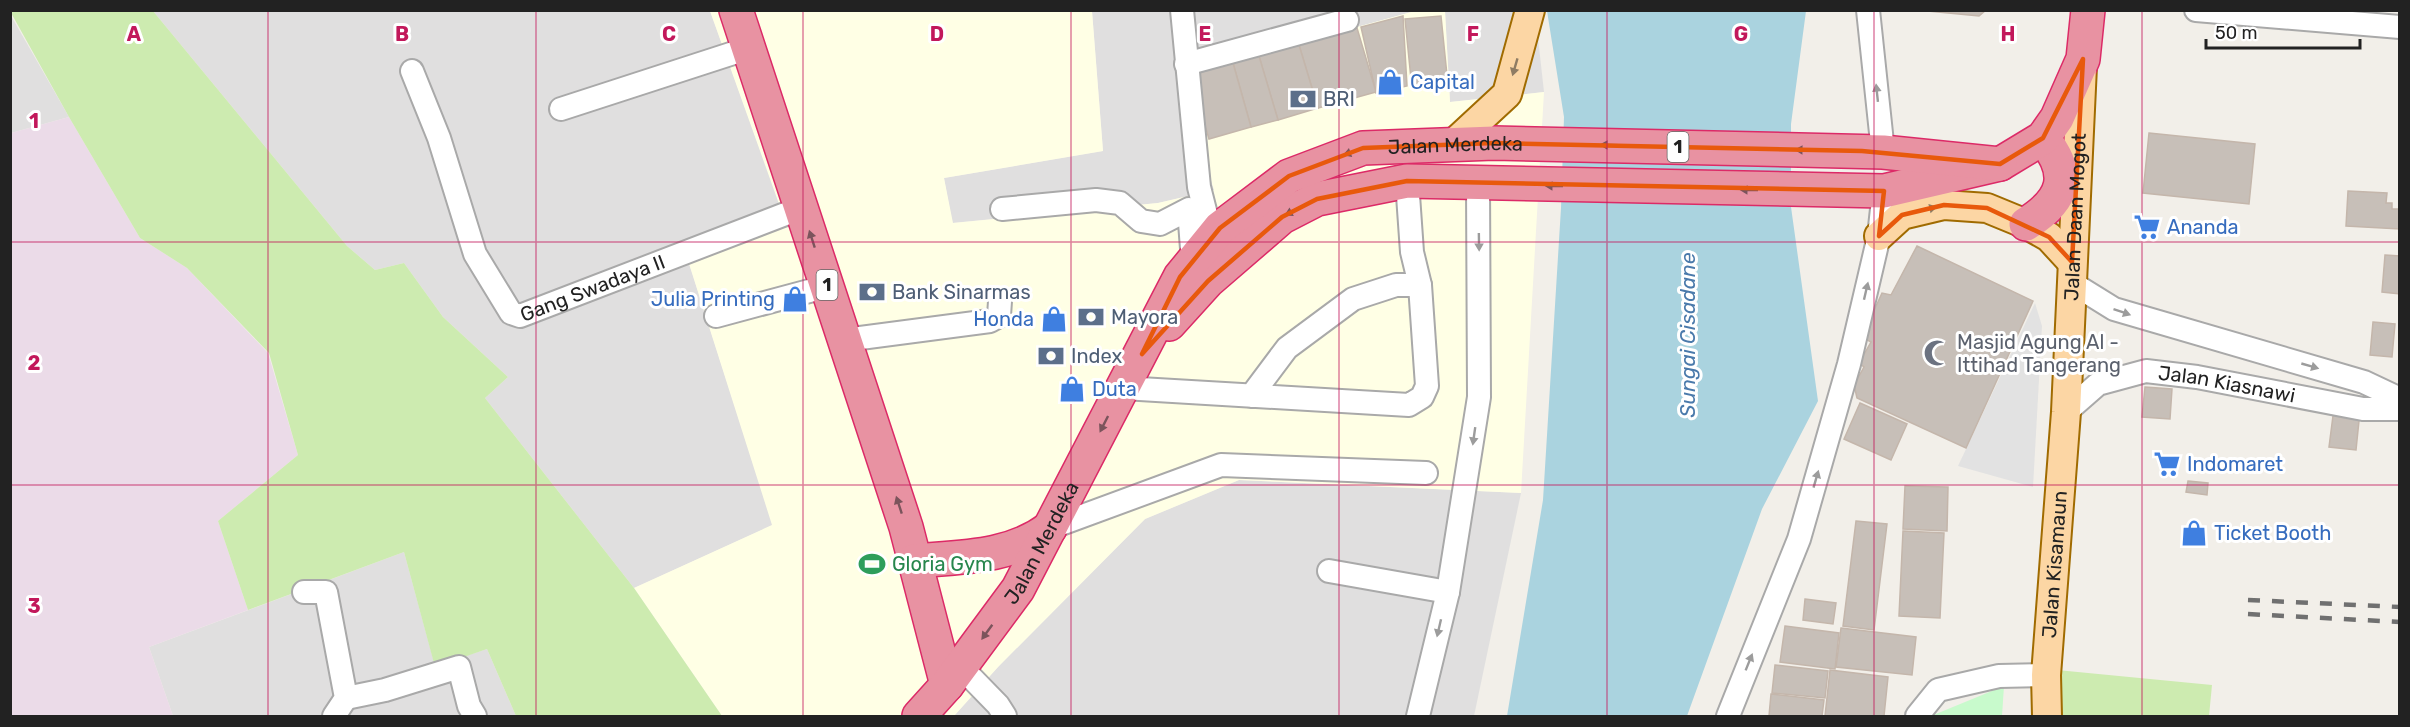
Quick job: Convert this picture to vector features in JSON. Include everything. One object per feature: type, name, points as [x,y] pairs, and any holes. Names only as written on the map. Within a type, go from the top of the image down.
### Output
[{"type":"highway","name":"1","points":[[736,10],[828,286],[914,561],[954,676]]},
{"type":"highway","name":"Jalan Daan Mogot","points":[[1849,192],[1884,191],[2000,164],[2043,138],[2057,118],[2083,59],[2088,10]]},
{"type":"highway","points":[[2026,224],[2043,214],[2053,200],[2061,180],[2062,168],[2057,156],[2043,138]]},
{"type":"highway","name":"Jalan Merdeka","points":[[919,717],[954,676],[1018,589],[1180,277],[1220,228],[1289,176],[1363,148],[1453,144],[1873,151]]},
{"type":"highway","name":"1","points":[[1873,151],[2000,164]]},
{"type":"highway","name":"Jalan Merdeka","points":[[1142,354],[1208,281],[1282,217],[1317,199],[1407,181],[1849,192]]},
{"type":"highway","points":[[914,561],[998,554],[1038,537],[1050,528]]},
{"type":"main road","points":[[1453,144],[1507,94],[1530,10]]},
{"type":"main road","name":"Jalan Daan Mogot","points":[[2066,412],[2083,59]]},
{"type":"main road","points":[[1879,236],[1902,215],[1944,205],[1987,208],[2026,224],[2049,237],[2072,272]]},
{"type":"main road","name":"Jalan Kisamaun","points":[[2047,717],[2046,675],[2066,412]]},
{"type":"street","points":[[1182,10],[1199,187],[1202,250]]},
{"type":"street","points":[[1868,10],[1873,151]]},
{"type":"street","points":[[2196,10],[2400,27]]},
{"type":"street","points":[[1186,64],[1347,20]]},
{"type":"street","points":[[561,109],[748,48]]},
{"type":"street","name":"Gang Swadaya II","points":[[412,71],[443,154],[475,254],[511,313],[520,316],[801,208]]},
{"type":"street","points":[[1123,388],[1408,405],[1422,397],[1427,386],[1420,285],[1412,252],[1407,181]]},
{"type":"street","points":[[1418,717],[1448,592],[1479,397],[1486,184]]},
{"type":"street","points":[[1728,717],[1799,539],[1849,364],[1879,236],[1884,191]]},
{"type":"street","points":[[1002,208],[1096,200],[1120,203],[1141,221],[1160,224],[1189,209],[1202,250]]},
{"type":"street","name":"Jalan Kiasnawi","points":[[2072,272],[2114,309],[2364,382],[2400,399]]},
{"type":"street","points":[[1251,396],[1287,348],[1353,299],[1396,285],[1420,285]]},
{"type":"street","points":[[716,316],[828,286]]},
{"type":"street","points":[[845,340],[990,321],[999,316],[1000,301]]},
{"type":"street","name":"Jalan Kiasnawi","points":[[2066,412],[2098,384],[2146,371],[2197,377],[2363,409],[2400,409]]},
{"type":"street","points":[[1050,528],[1221,465],[1426,472]]},
{"type":"street","points":[[1329,571],[1448,592]]},
{"type":"street","points":[[304,592],[326,592],[340,707],[459,667],[469,706],[475,717]]},
{"type":"street","points":[[1917,717],[1938,690],[1999,676],[2046,675]]},
{"type":"street","points":[[954,676],[998,705],[1005,717]]},
{"type":"highlighted area","points":[[2083,59],[2072,262],[2049,237],[1987,208],[1944,205],[1902,215],[1879,236],[1884,191],[1407,181],[1317,199],[1282,217],[1208,281],[1142,354],[1180,277],[1220,228],[1289,176],[1363,148],[1494,143],[1862,151],[2000,164],[2043,138]]},
{"type":"shaded area","points":[[153,11],[710,11],[785,218],[685,251],[773,525],[634,588],[485,398],[508,377],[443,317],[404,263],[375,270],[347,246]]},
{"type":"shaded area","points":[[710,11],[1092,11],[1103,151],[944,178],[953,223],[1158,203],[1214,190],[1179,76],[1415,11],[1445,11],[1450,102],[1544,92],[1521,493],[1239,480],[1145,519],[998,667],[954,716],[722,716],[634,588],[772,525],[685,251],[784,218]]},
{"type":"shaded area","points":[[1092,11],[1415,11],[1179,76],[1214,190],[1158,203],[952,223],[944,178],[1103,151]]},
{"type":"shaded area","points":[[1445,11],[1535,11],[1544,92],[1450,102]]},
{"type":"shaded area","points":[[10,14],[69,117],[11,133],[10,133]]},
{"type":"shaded area","points":[[69,117],[140,238],[187,268],[268,353],[298,455],[218,521],[248,610],[149,647],[173,716],[11,716],[11,133]]},
{"type":"shaded area","points":[[2035,303],[2042,326],[2033,487],[1958,466]]},
{"type":"shaded area","points":[[1239,480],[1521,493],[1474,716],[954,716],[998,667],[1145,519]]},
{"type":"shaded area","points":[[404,552],[435,666],[487,649],[516,716],[173,716],[149,647]]},
{"type":"green space","points":[[10,11],[153,11],[347,246],[375,270],[404,263],[443,317],[508,377],[485,398],[634,588],[722,716],[516,716],[487,649],[435,667],[404,552],[248,610],[218,521],[298,455],[269,353],[187,268],[140,238]]},
{"type":"green space","points":[[2057,670],[2212,685],[2209,716],[2054,716]]},
{"type":"green space","points":[[2004,686],[2002,716],[1931,716]]},
{"type":"water","name":"Sungai Cisadane","points":[[1547,11],[1806,11],[1791,124],[1791,207],[1818,401],[1762,509],[1687,716],[1507,716],[1543,500],[1561,208],[1564,117]]},
{"type":"building","points":[[1917,10],[1986,10],[1979,16]]},
{"type":"building","points":[[1403,16],[1407,86],[1376,93],[1361,27]]},
{"type":"building","points":[[1441,16],[1448,85],[1412,89],[1405,19]]},
{"type":"building","points":[[1357,28],[1376,92],[1318,108],[1299,45]]},
{"type":"building","points":[[1299,45],[1318,108],[1278,120],[1259,56]]},
{"type":"building","points":[[1259,56],[1278,120],[1251,127],[1233,63]]},
{"type":"building","points":[[1233,63],[1251,127],[1209,139],[1190,75]]},
{"type":"building","points":[[2149,133],[2255,144],[2249,204],[2143,193]]},
{"type":"building","points":[[2348,191],[2387,193],[2386,203],[2392,203],[2392,209],[2400,209],[2400,229],[2346,226]]},
{"type":"building","name":"Masjid Agung Al - Ittihad Tangerang","points":[[1917,246],[2033,301],[1966,448],[1857,398],[1854,385],[1864,367],[1859,363],[1871,342],[1862,337],[1882,293],[1891,295]]},
{"type":"building","points":[[2385,255],[2400,256],[2400,294],[2382,292]]},
{"type":"building","points":[[2373,322],[2395,324],[2392,357],[2370,355]]},
{"type":"building","points":[[2145,387],[2172,389],[2170,419],[2142,417]]},
{"type":"building","points":[[1860,403],[1907,424],[1891,460],[1844,439]]},
{"type":"building","points":[[2334,408],[2360,411],[2356,450],[2329,447]]},
{"type":"building","points":[[2188,481],[2208,483],[2207,495],[2186,492]]},
{"type":"building","points":[[1905,486],[1948,487],[1947,531],[1903,529]]},
{"type":"building","points":[[1856,521],[1887,524],[1874,630],[1843,626]]},
{"type":"building","points":[[1903,531],[1944,533],[1940,618],[1899,616]]},
{"type":"building","points":[[1805,599],[1836,603],[1833,624],[1803,620]]},
{"type":"building","points":[[1785,626],[1839,633],[1835,669],[1780,662]]},
{"type":"building","points":[[1841,628],[1916,637],[1912,675],[1836,667]]},
{"type":"building","points":[[1775,665],[1828,671],[1825,698],[1772,693]]},
{"type":"building","points":[[1830,670],[1888,677],[1884,716],[1825,716]]},
{"type":"building","points":[[1771,694],[1824,700],[1822,716],[1769,716]]},
{"type":"railway","points":[[2248,600],[2400,607]]},
{"type":"railway","points":[[2248,614],[2400,622]]},
{"type":"place","name":"Capital","points":[[1390,82]]},
{"type":"place","name":"BRI","points":[[1303,99]]},
{"type":"place","name":"Ananda","points":[[2147,227]]},
{"type":"place","name":"Bank Sinarmas","points":[[872,292]]},
{"type":"place","name":"Julia Printing","points":[[795,299]]},
{"type":"place","name":"Mayora","points":[[1091,317]]},
{"type":"place","name":"Honda","points":[[1054,319]]},
{"type":"place","name":"Masjid Agung Al - Ittihad Tangerang","points":[[1937,353]]},
{"type":"place","name":"Index","points":[[1051,356]]},
{"type":"place","name":"Duta","points":[[1072,389]]},
{"type":"place","name":"Indomaret","points":[[2167,464]]},
{"type":"place","name":"Ticket Booth","points":[[2194,533]]},
{"type":"place","name":"Gloria Gym","points":[[872,564]]}]
